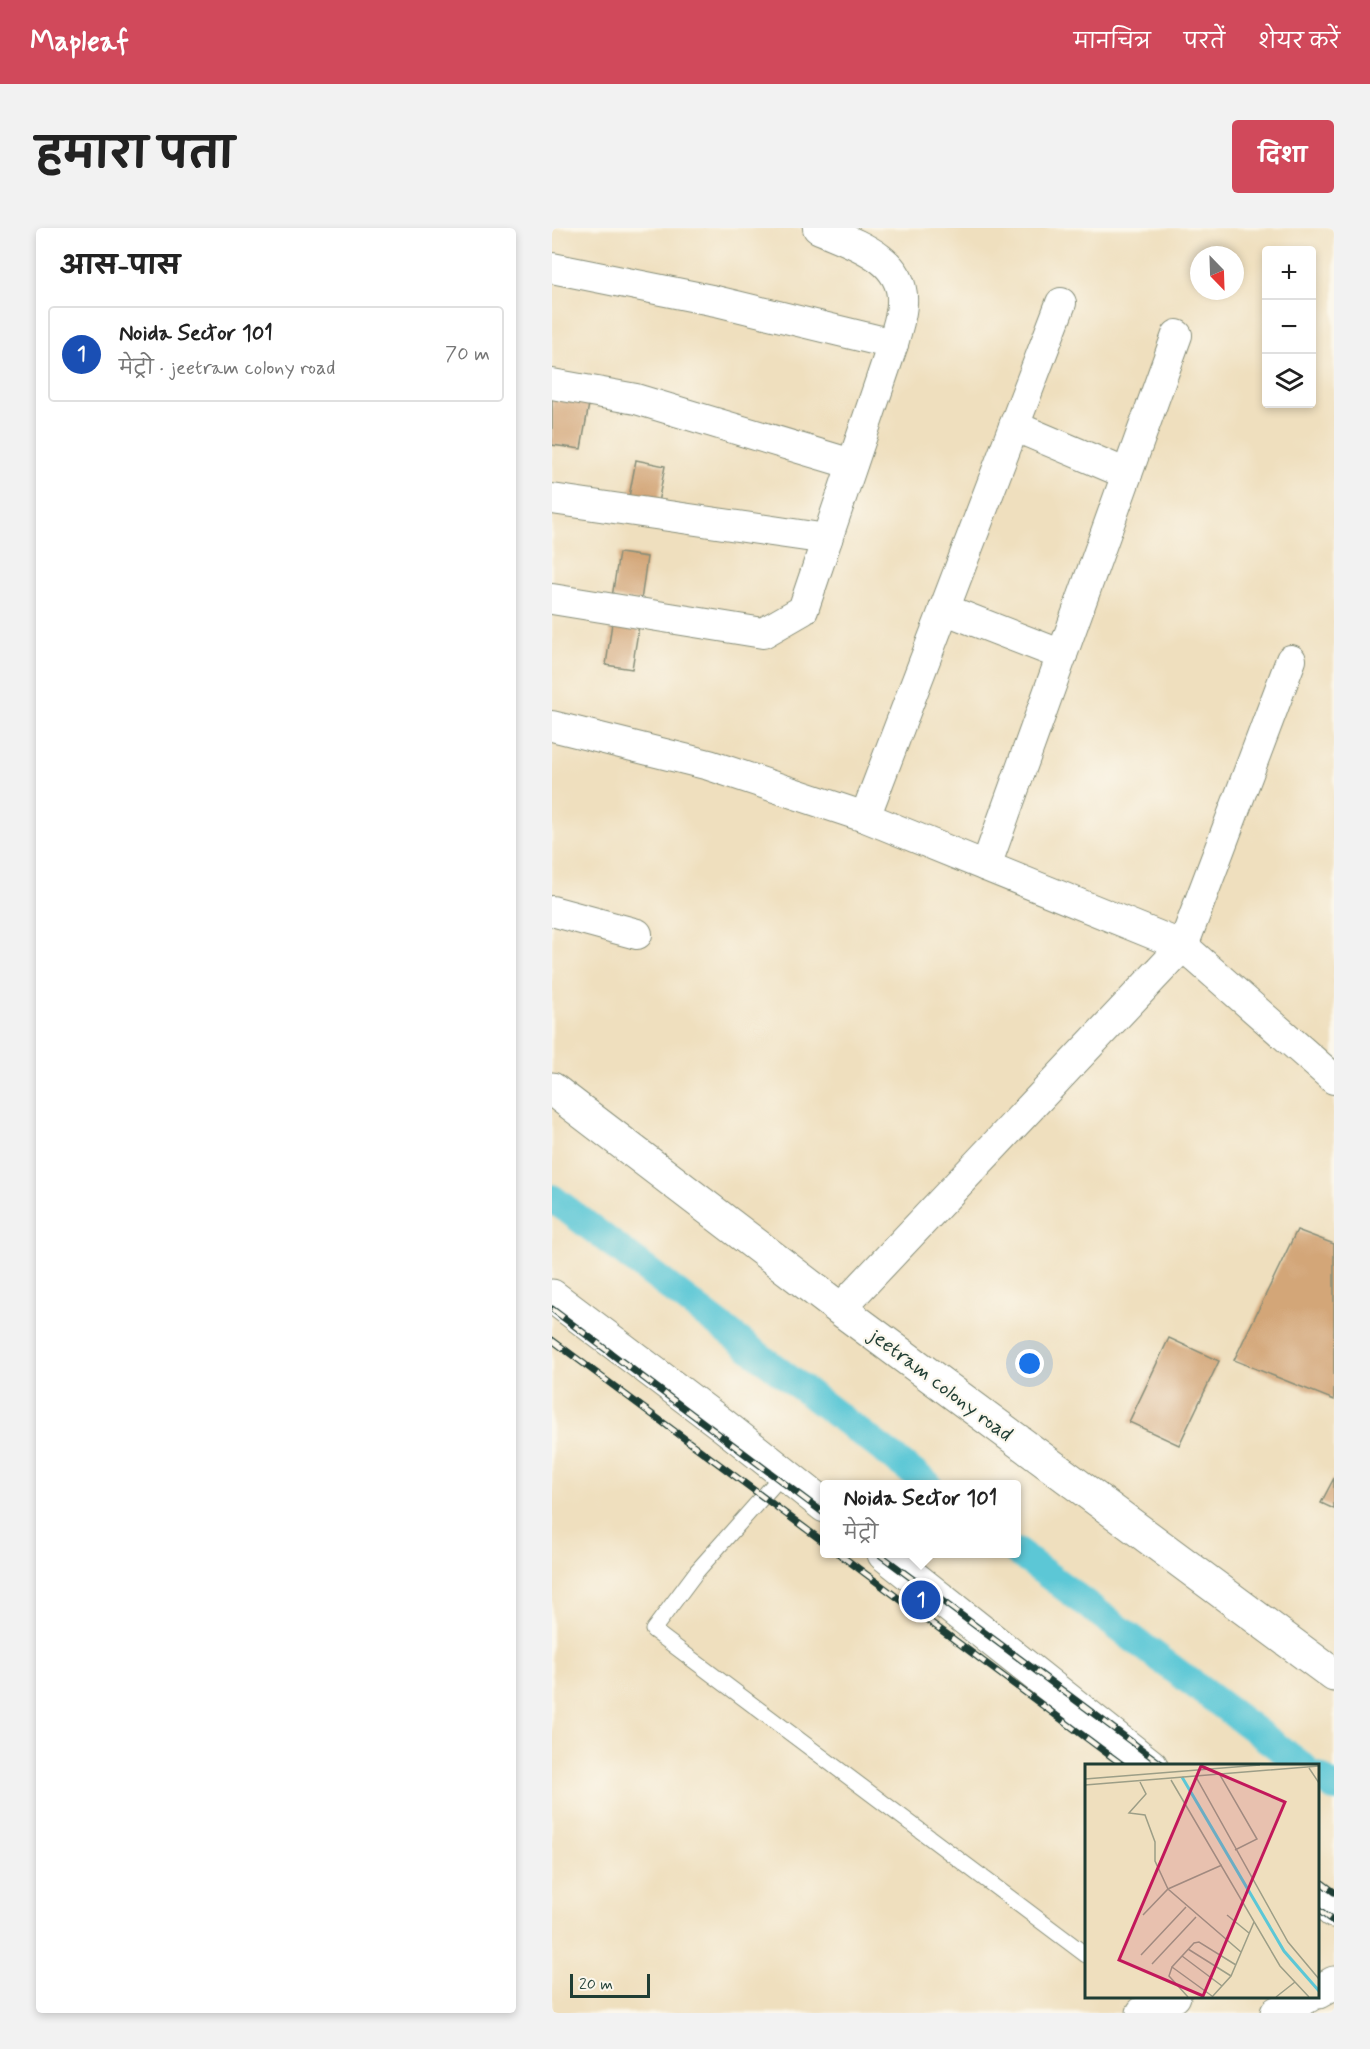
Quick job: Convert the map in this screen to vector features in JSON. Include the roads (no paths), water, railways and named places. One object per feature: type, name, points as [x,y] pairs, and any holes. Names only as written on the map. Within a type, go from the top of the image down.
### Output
[{"type":"street","points":[[552,598],[763,633],[803,610],[893,344],[902,303],[900,280],[888,264],[873,253],[818,228]]},
{"type":"street","points":[[552,268],[716,301],[893,344]]},
{"type":"street","points":[[865,817],[1061,303]]},
{"type":"street","points":[[986,866],[1177,335]]},
{"type":"street","points":[[552,384],[636,399],[852,464]]},
{"type":"street","points":[[1014,426],[1127,474]]},
{"type":"street","points":[[552,499],[827,539]]},
{"type":"street","points":[[944,609],[1062,655]]},
{"type":"street","points":[[840,1309],[1183,946],[1291,660]]},
{"type":"street","points":[[552,726],[709,765],[865,817],[1183,946],[1334,1079]]},
{"type":"street","points":[[552,911],[637,934]]},
{"type":"street","name":"jeetram colony road","points":[[552,1089],[840,1309],[1334,1675]]},
{"type":"street","points":[[552,1296],[723,1425],[820,1502]]},
{"type":"street","points":[[889,1558],[1148,1764]]},
{"type":"street","points":[[1319,1991],[1334,1983]]},
{"type":"street","points":[[1277,2013],[1304,1998]]},
{"type":"lane","points":[[783,1473],[697,1571],[653,1630],[1010,1895],[1085,1954]]},
{"type":"waterway","points":[[552,1198],[923,1480]]},
{"type":"waterway","points":[[1021,1555],[1300,1764]]},
{"type":"waterway","points":[[1319,1777],[1334,1788]]},
{"type":"railway","points":[[552,1309],[820,1510]]},
{"type":"railway","points":[[552,1340],[820,1539]]},
{"type":"railway","points":[[844,1558],[1121,1764]]},
{"type":"railway","points":[[884,1558],[1161,1764]]},
{"type":"railway","points":[[1319,1881],[1334,1892]]},
{"type":"railway","points":[[1319,1911],[1334,1922]]},
{"type":"place","name":"Noida Sector 101","points":[[921,1600]]}]
